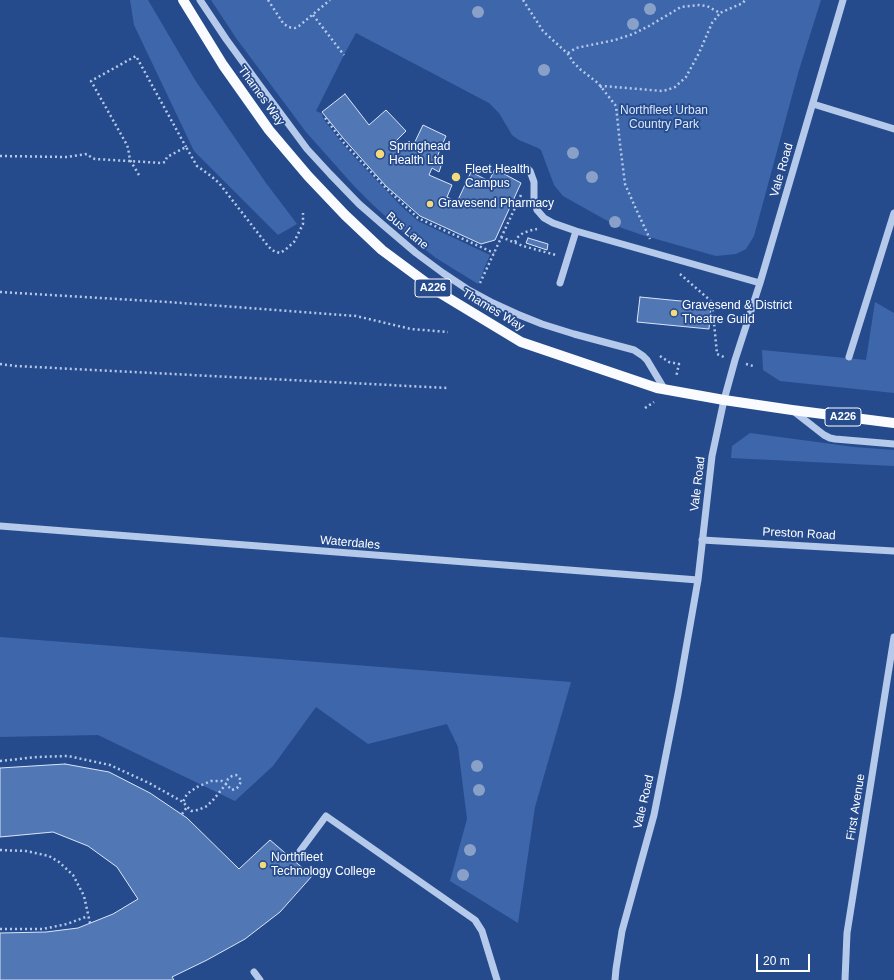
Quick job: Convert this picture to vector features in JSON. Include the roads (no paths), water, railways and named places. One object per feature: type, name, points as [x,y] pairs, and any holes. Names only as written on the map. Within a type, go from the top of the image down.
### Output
[{"type":"main road","name":"Thames Way","points":[[184,0],[223,65],[268,130],[313,182],[382,250],[440,293],[521,342],[665,390],[792,410],[894,423]]},
{"type":"street","name":"Bus Lane","points":[[200,0],[226,39],[307,149],[359,204],[416,253],[467,289],[516,314],[574,334],[634,350],[647,360],[665,390]]},
{"type":"street","name":"Vale Road","points":[[615,980],[622,931],[654,815],[678,694],[698,580],[712,456],[724,400],[843,0]]},
{"type":"street","points":[[813,104],[894,129]]},
{"type":"street","points":[[527,168],[534,180],[534,202],[536,208],[539,214],[553,223],[576,231],[760,283]]},
{"type":"street","points":[[849,357],[894,213]]},
{"type":"street","points":[[560,283],[576,231]]},
{"type":"street","points":[[792,410],[830,438],[894,444]]},
{"type":"street","name":"Waterdales","points":[[0,526],[698,580]]},
{"type":"street","name":"Preston Road","points":[[702,540],[894,551]]},
{"type":"street","name":"First Avenue","points":[[845,980],[847,933],[894,638]]},
{"type":"street","points":[[300,850],[326,816],[475,920],[482,932],[497,980]]},
{"type":"street","points":[[254,972],[260,980]]},
{"type":"place","name":"Springhead Health Ltd","points":[[380,154]]},
{"type":"place","name":"Fleet Health Campus","points":[[456,177]]},
{"type":"place","name":"Gravesend Pharmacy","points":[[430,204]]},
{"type":"place","name":"Gravesend & District Theatre Guild","points":[[674,313]]},
{"type":"place","name":"Northfleet Technology College","points":[[263,865]]},
{"type":"park label","name":"Northfleet Urban Country Park","points":[[664,118]]}]
